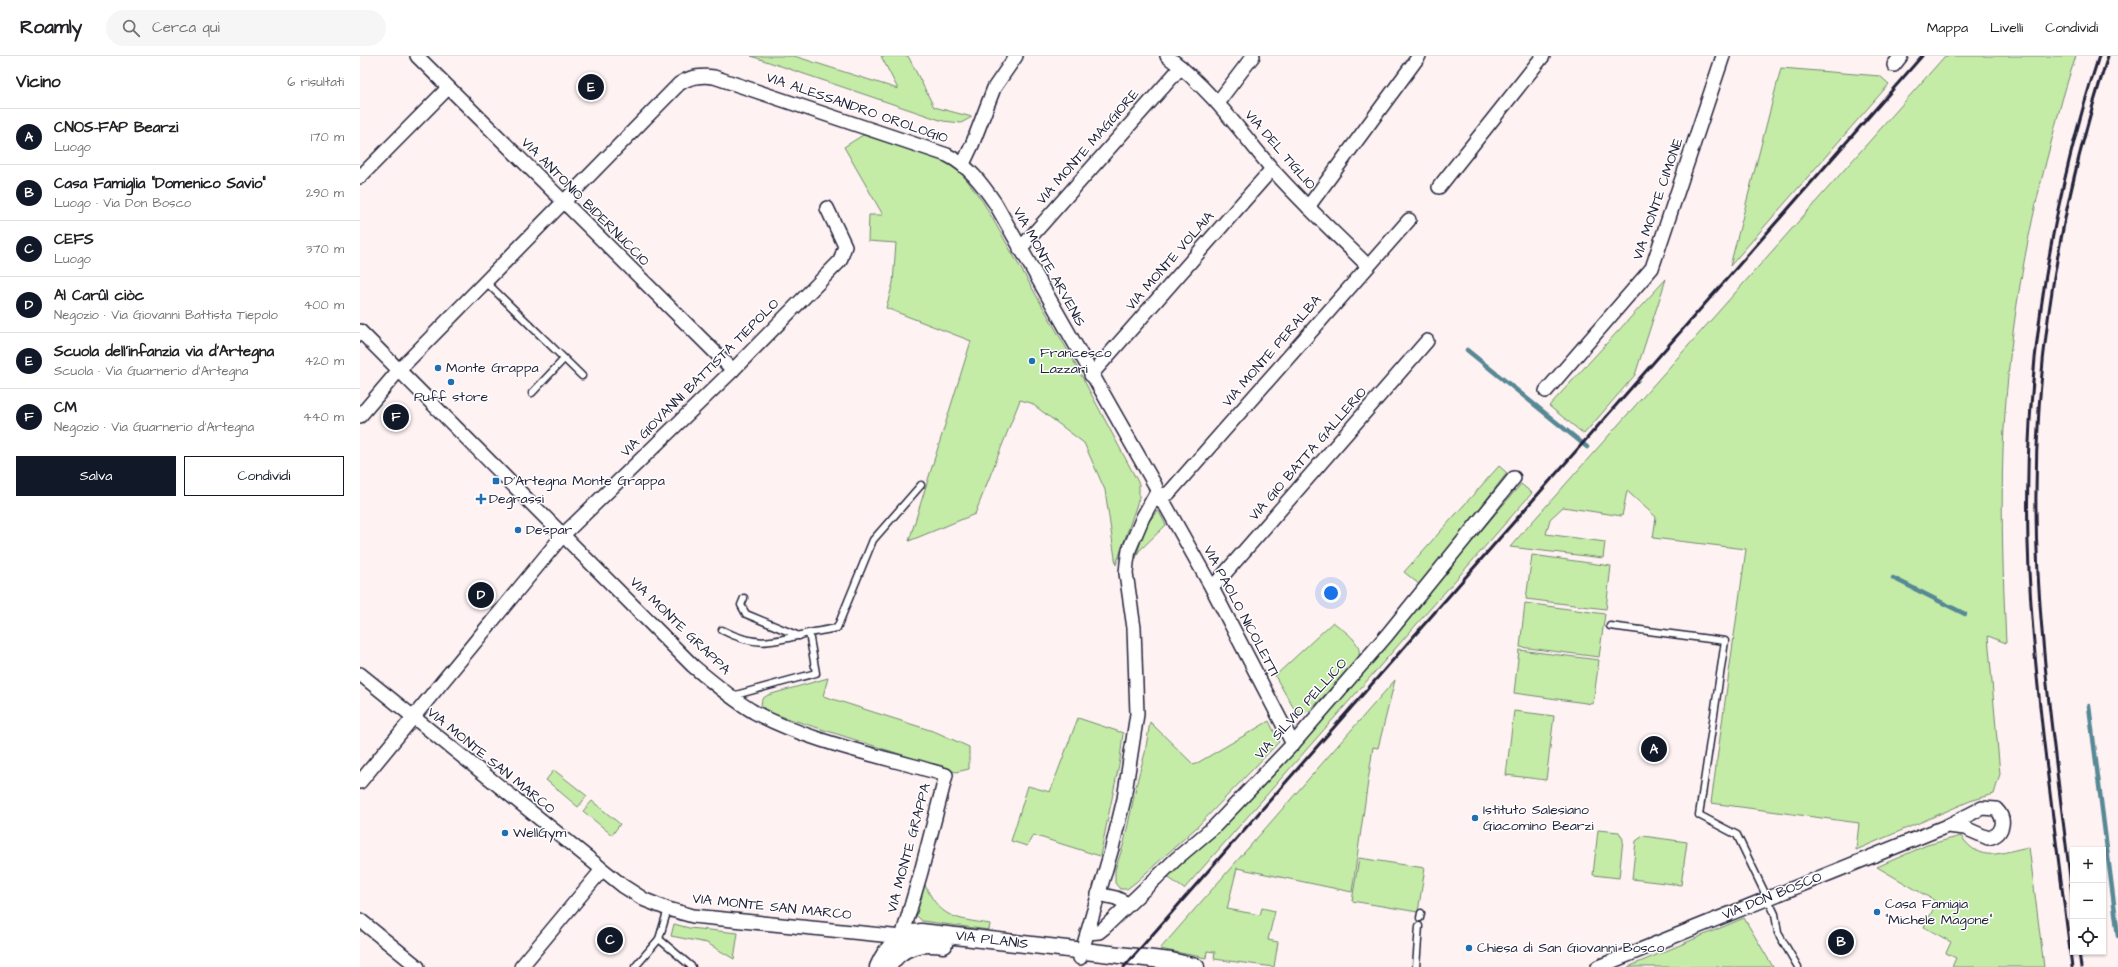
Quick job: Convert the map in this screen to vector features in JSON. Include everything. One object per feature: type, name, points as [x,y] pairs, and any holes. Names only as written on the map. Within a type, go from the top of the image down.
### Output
[{"type":"street","name":"VIA ANTONIO BIDERNUCCIO","points":[[417,56],[732,370]]},
{"type":"street","points":[[963,164],[994,88],[1016,56]]},
{"type":"street","name":"VIA DEL TIGLIO","points":[[1167,56],[1181,67],[1218,102],[1272,169],[1368,266]]},
{"type":"street","points":[[1218,102],[1253,56]]},
{"type":"street","points":[[1308,207],[1418,56]]},
{"type":"street","points":[[1438,187],[1543,56]]},
{"type":"street","name":"VIA MONTE CIMONE","points":[[1546,391],[1652,268],[1724,56]]},
{"type":"street","name":"VIA MONTE MAGGIORE","points":[[1020,249],[1181,67]]},
{"type":"street","name":"VIA ALESSANDRO OROLOGIO","points":[[562,202],[679,84],[694,77],[714,77],[947,155],[963,164]]},
{"type":"street","points":[[360,178],[448,88]]},
{"type":"street","name":"VIA MONTE ARVENIS","points":[[963,164],[984,187],[1020,249],[1155,486],[1156,497]]},
{"type":"street","name":"VIA MONTE VOLAIA","points":[[1091,375],[1272,169]]},
{"type":"street","points":[[360,416],[399,370],[562,202]]},
{"type":"street","name":"VIA GIOVANNI BATTISTA TIEPOLO","points":[[360,782],[563,535],[732,370],[840,261],[845,246],[827,208]]},
{"type":"street","name":"VIA MONTE PERALBA","points":[[1156,497],[1169,493],[1408,220]]},
{"type":"street","name":"VIA MONTE GRAPPA","points":[[360,331],[693,666],[732,696],[753,711],[788,727],[826,740],[946,775],[904,942]]},
{"type":"street","name":"VIA GIO BATTA GALLERIO","points":[[1212,588],[1427,341]]},
{"type":"street","name":"VIA SILVIO PELLICO","points":[[1087,933],[1098,932],[1104,928],[1176,859],[1214,826],[1293,744],[1382,640],[1514,478]]},
{"type":"street","points":[[1082,955],[1124,799],[1137,714],[1134,628],[1126,573],[1129,550],[1143,517],[1156,497]]},
{"type":"street","name":"VIA PAOLO NICOLETTI","points":[[1156,497],[1166,506],[1212,588],[1293,744]]},
{"type":"street","name":"VIA MONTE SAN MARCO","points":[[360,674],[601,871],[645,900],[668,910],[692,916],[904,942]]},
{"type":"street","name":"VIA DON BOSCO","points":[[1598,967],[1947,826]]},
{"type":"street","points":[[521,967],[601,871]]},
{"type":"street","points":[[1098,894],[1116,898],[1128,904]]},
{"type":"street","points":[[360,920],[418,967]]},
{"type":"street","points":[[878,967],[890,948],[904,942]]},
{"type":"street","name":"VIA PLANIS","points":[[888,967],[904,942],[1082,955]]},
{"type":"street","points":[[1082,955],[1151,966]]},
{"type":"street","points":[[1082,955],[1171,961],[1196,967]]},
{"type":"lane","points":[[485,281],[582,376]]},
{"type":"lane","points":[[532,393],[564,359]]},
{"type":"lane","points":[[722,630],[739,638],[755,642],[799,636],[837,628],[873,540],[920,485]]},
{"type":"lane","points":[[744,598],[741,605],[746,614],[799,636]]},
{"type":"lane","points":[[1610,626],[1725,641],[1699,816],[1737,835],[1774,914],[1778,933],[1798,967]]},
{"type":"lane","points":[[732,696],[816,673],[809,633]]},
{"type":"lane","points":[[635,967],[659,939],[668,910]]},
{"type":"lane","points":[[1416,967],[1420,926]]},
{"type":"lane","points":[[659,939],[692,967]]},
{"type":"green space","points":[[751,56],[794,56],[898,89],[881,56],[908,56],[934,107],[972,117],[961,123],[943,121]]},
{"type":"green space","points":[[1945,56],[2076,56],[2059,110],[2041,181],[2018,295],[2008,372],[2003,450],[2002,498],[2006,643],[1988,636],[2000,774],[1994,794],[1970,801],[1856,850],[1859,823],[1711,803],[1746,549],[1653,538],[1656,517],[1627,491],[1622,516],[1563,507],[1550,519],[1546,534],[1605,542],[1603,558],[1510,547]]},
{"type":"green space","points":[[1781,68],[1880,76],[1889,84],[1730,266]]},
{"type":"green space","points":[[863,135],[937,157],[958,168],[983,202],[1072,358],[1139,484],[1139,498],[1116,565],[1105,490],[1084,443],[1031,403],[1020,400],[975,514],[909,541],[971,341],[886,308],[893,283],[896,243],[868,241],[869,215],[883,215],[844,147]]},
{"type":"green space","points":[[1666,279],[1635,375],[1584,434],[1549,406]]},
{"type":"green space","points":[[1499,466],[1507,473],[1420,585],[1404,572]]},
{"type":"green space","points":[[1521,484],[1532,493],[1184,889],[1165,875],[1388,640]]},
{"type":"green space","points":[[1158,510],[1166,525],[1139,551],[1135,560],[1146,525]]},
{"type":"green space","points":[[1532,555],[1611,566],[1606,609],[1526,599]]},
{"type":"green space","points":[[1525,603],[1605,614],[1599,657],[1520,647]]},
{"type":"green space","points":[[1333,622],[1355,641],[1358,646],[1359,657],[1310,711],[1299,713],[1293,707],[1275,676]]},
{"type":"green space","points":[[1519,650],[1599,660],[1593,704],[1514,693]]},
{"type":"green space","points":[[828,678],[823,696],[936,732],[969,747],[969,769],[956,772],[768,712],[761,705],[762,699],[768,695]]},
{"type":"green space","points":[[1395,680],[1378,748],[1373,747],[1352,892],[1237,868],[1227,909],[1260,915],[1262,908],[1275,911],[1268,940],[1278,942],[1274,967],[1214,959],[1215,952],[1207,951],[1206,958],[1160,949]]},
{"type":"green space","points":[[1514,711],[1554,716],[1546,780],[1506,775]]},
{"type":"green space","points":[[1078,718],[1123,733],[1120,760],[1100,856],[1033,835],[1027,846],[1011,841],[1028,786],[1050,792]]},
{"type":"green space","points":[[1269,721],[1279,742],[1198,826],[1136,882],[1127,889],[1120,889],[1115,883],[1115,870],[1124,843],[1145,753],[1150,722],[1194,765]]},
{"type":"green space","points":[[554,770],[587,796],[578,807],[546,780]]},
{"type":"green space","points":[[592,801],[620,824],[612,835],[583,811]]},
{"type":"green space","points":[[1598,830],[1619,832],[1623,839],[1619,878],[1593,875]]},
{"type":"green space","points":[[1643,836],[1687,842],[1681,885],[1632,879],[1636,841]]},
{"type":"green space","points":[[1961,836],[1968,845],[1976,851],[1984,854],[2000,853],[2029,847],[2044,967],[1952,967],[1956,958],[1946,953],[1951,942],[1924,927],[1937,902],[1877,867],[1927,845]]},
{"type":"green space","points":[[1359,858],[1425,868],[1418,912],[1352,901]]},
{"type":"green space","points":[[923,881],[935,902],[942,909],[957,918],[990,924],[989,930],[922,921],[916,915],[916,910]]},
{"type":"green space","points":[[1744,918],[1773,967],[1628,967]]},
{"type":"green space","points":[[674,924],[689,928],[738,933],[734,959],[707,943],[671,936]]},
{"type":"waterway","points":[[1467,350],[1587,447]]},
{"type":"waterway","points":[[1893,578],[1965,614]]},
{"type":"waterway","points":[[2089,706],[2118,936]]},
{"type":"railway","points":[[1124,967],[1922,56]]},
{"type":"railway","points":[[2072,967],[2036,671],[2029,571],[2027,506],[2033,375],[2051,246],[2064,182],[2080,118],[2099,56]]},
{"type":"railway","points":[[2071,883],[2044,655],[2038,573],[2036,507],[2037,442],[2049,311],[2059,246],[2089,119],[2108,56]]},
{"type":"railway","points":[[2079,955],[2081,967]]},
{"type":"place","name":"Scuola dell'infanzia via d'Artegna","points":[[591,87]]},
{"type":"place","name":"Francesco Lazzari","points":[[1032,361]]},
{"type":"place","name":"Monte Grappa","points":[[438,368]]},
{"type":"place","name":"Puff store","points":[[451,382]]},
{"type":"place","name":"CM","points":[[396,417]]},
{"type":"place","name":"D'Artegna Monte Grappa","points":[[496,481]]},
{"type":"place","name":"Degrassi","points":[[481,499]]},
{"type":"place","name":"Despar","points":[[518,530]]},
{"type":"place","name":"Al Carûl ciòc","points":[[481,595]]},
{"type":"place","name":"CNOS-FAP Bearzi","points":[[1654,749]]},
{"type":"place","name":"Istituto Salesiano Giacomino Bearzi","points":[[1475,818]]},
{"type":"place","name":"WellGym","points":[[505,833]]},
{"type":"place","name":"Casa Famigia \"Michele Magone\"","points":[[1877,912]]},
{"type":"place","name":"CEFS","points":[[610,940]]},
{"type":"place","name":"Casa Famiglia \"Domenico Savio\"","points":[[1841,942]]},
{"type":"place","name":"Chiesa di San Giovanni Bosco","points":[[1469,948]]}]
